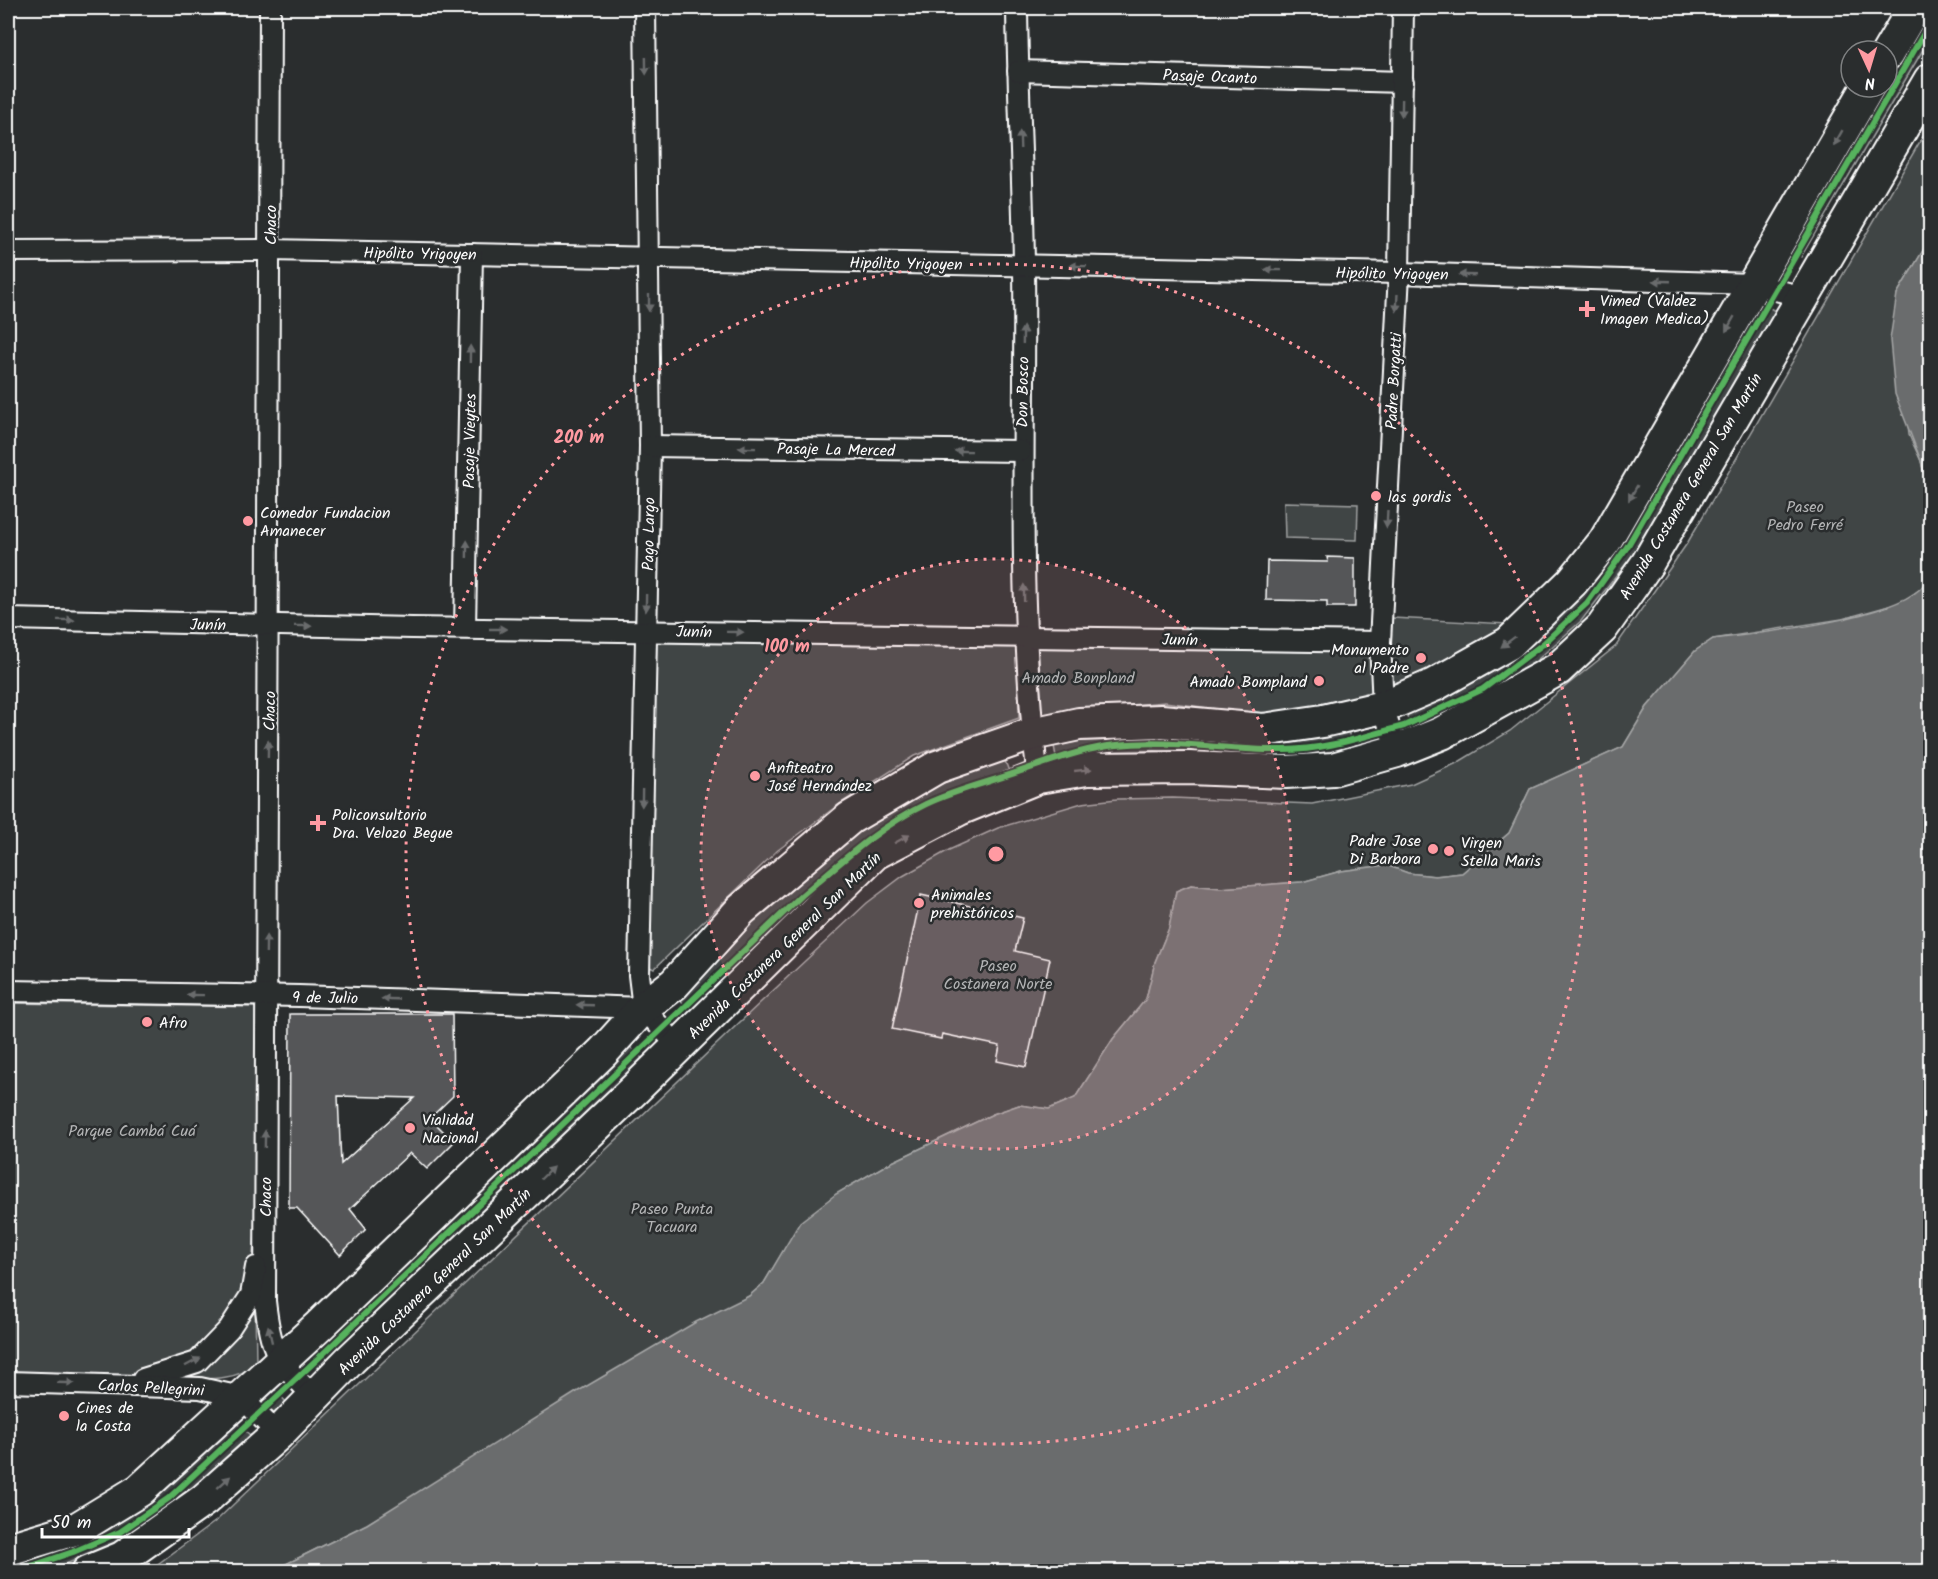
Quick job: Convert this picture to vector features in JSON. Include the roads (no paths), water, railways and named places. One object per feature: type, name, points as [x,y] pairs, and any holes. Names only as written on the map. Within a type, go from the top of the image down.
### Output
[{"type":"main road","points":[[1896,39],[1914,8]]},
{"type":"main road","name":"Avenida Costanera General San Martín","points":[[88,1572],[122,1558],[204,1500],[278,1434],[875,854],[959,809],[1038,777],[1087,769],[1286,772],[1333,769],[1397,751],[1442,734],[1558,669],[1602,628],[1647,564],[1930,80]]},
{"type":"main road","points":[[8,1549],[78,1528],[112,1510],[171,1464],[603,1053],[643,1008],[674,984],[741,910],[850,818],[937,767],[1032,734],[1079,724],[1114,722],[1161,721],[1263,730],[1323,722],[1383,707],[1434,685],[1509,643],[1572,582],[1605,542],[1861,99]]},
{"type":"street","name":"Chaco","points":[[270,8],[270,625],[265,1301],[269,1335],[279,1362],[314,1397]]},
{"type":"street","name":"Pago Largo","points":[[643,1008],[639,975],[650,446],[645,8]]},
{"type":"street","name":"Don Bosco","points":[[1017,8],[1024,265],[1022,452],[1025,636],[1032,734],[1038,777]]},
{"type":"street","name":"Padre Borgatti","points":[[1397,751],[1383,707],[1380,642],[1399,273],[1403,8]]},
{"type":"street","name":"Pasaje Ocanto","points":[[1018,71],[1403,81]]},
{"type":"street","name":"Hipólito Yrigoyen","points":[[8,251],[270,250],[1399,273],[1753,284],[1803,297]]},
{"type":"street","name":"Pasaje Vieytes","points":[[465,628],[472,254]]},
{"type":"street","name":"Pasaje La Merced","points":[[650,446],[1022,452]]},
{"type":"street","name":"Junín","points":[[8,619],[1380,642]]},
{"type":"street","name":"9 de Julio","points":[[8,991],[266,996],[643,1008]]},
{"type":"street","points":[[643,1008],[678,1046]]},
{"type":"street","points":[[117,1385],[156,1377],[197,1362],[230,1329],[251,1295],[264,1222]]},
{"type":"street","name":"Carlos Pellegrini","points":[[8,1382],[200,1388],[241,1397]]},
{"type":"street","points":[[241,1397],[278,1434]]},
{"type":"place","name":"Vimed (Valdez Imagen Medica)","points":[[1587,309]]},
{"type":"place","name":"las gordis","points":[[1376,496]]},
{"type":"place","name":"Comedor Fundacion Amanecer","points":[[248,521]]},
{"type":"place","name":"Monumento al Padre","points":[[1421,658]]},
{"type":"place","name":"Amado Bompland","points":[[1319,681]]},
{"type":"place","name":"Anfiteatro José Hernández","points":[[755,776]]},
{"type":"place","name":"Policonsultorio Dra. Velozo Begue","points":[[318,823]]},
{"type":"place","name":"Padre Jose Di Barbora","points":[[1433,849]]},
{"type":"place","name":"Virgen Stella Maris","points":[[1449,851]]},
{"type":"place","name":"Animales prehistóricos","points":[[919,903]]},
{"type":"place","name":"Afro","points":[[147,1022]]},
{"type":"place","name":"Vialidad Nacional","points":[[410,1128]]},
{"type":"place","name":"Cines de la Costa","points":[[64,1416]]},
{"type":"park label","name":"Paseo Pedro Ferré","points":[[1805,515]]},
{"type":"park label","name":"Amado Bonpland","points":[[1078,677]]},
{"type":"park label","name":"Paseo Costanera Norte","points":[[998,974]]},
{"type":"park label","name":"Parque Cambá Cuá","points":[[132,1130]]},
{"type":"park label","name":"Paseo Punta Tacuara","points":[[672,1217]]}]
